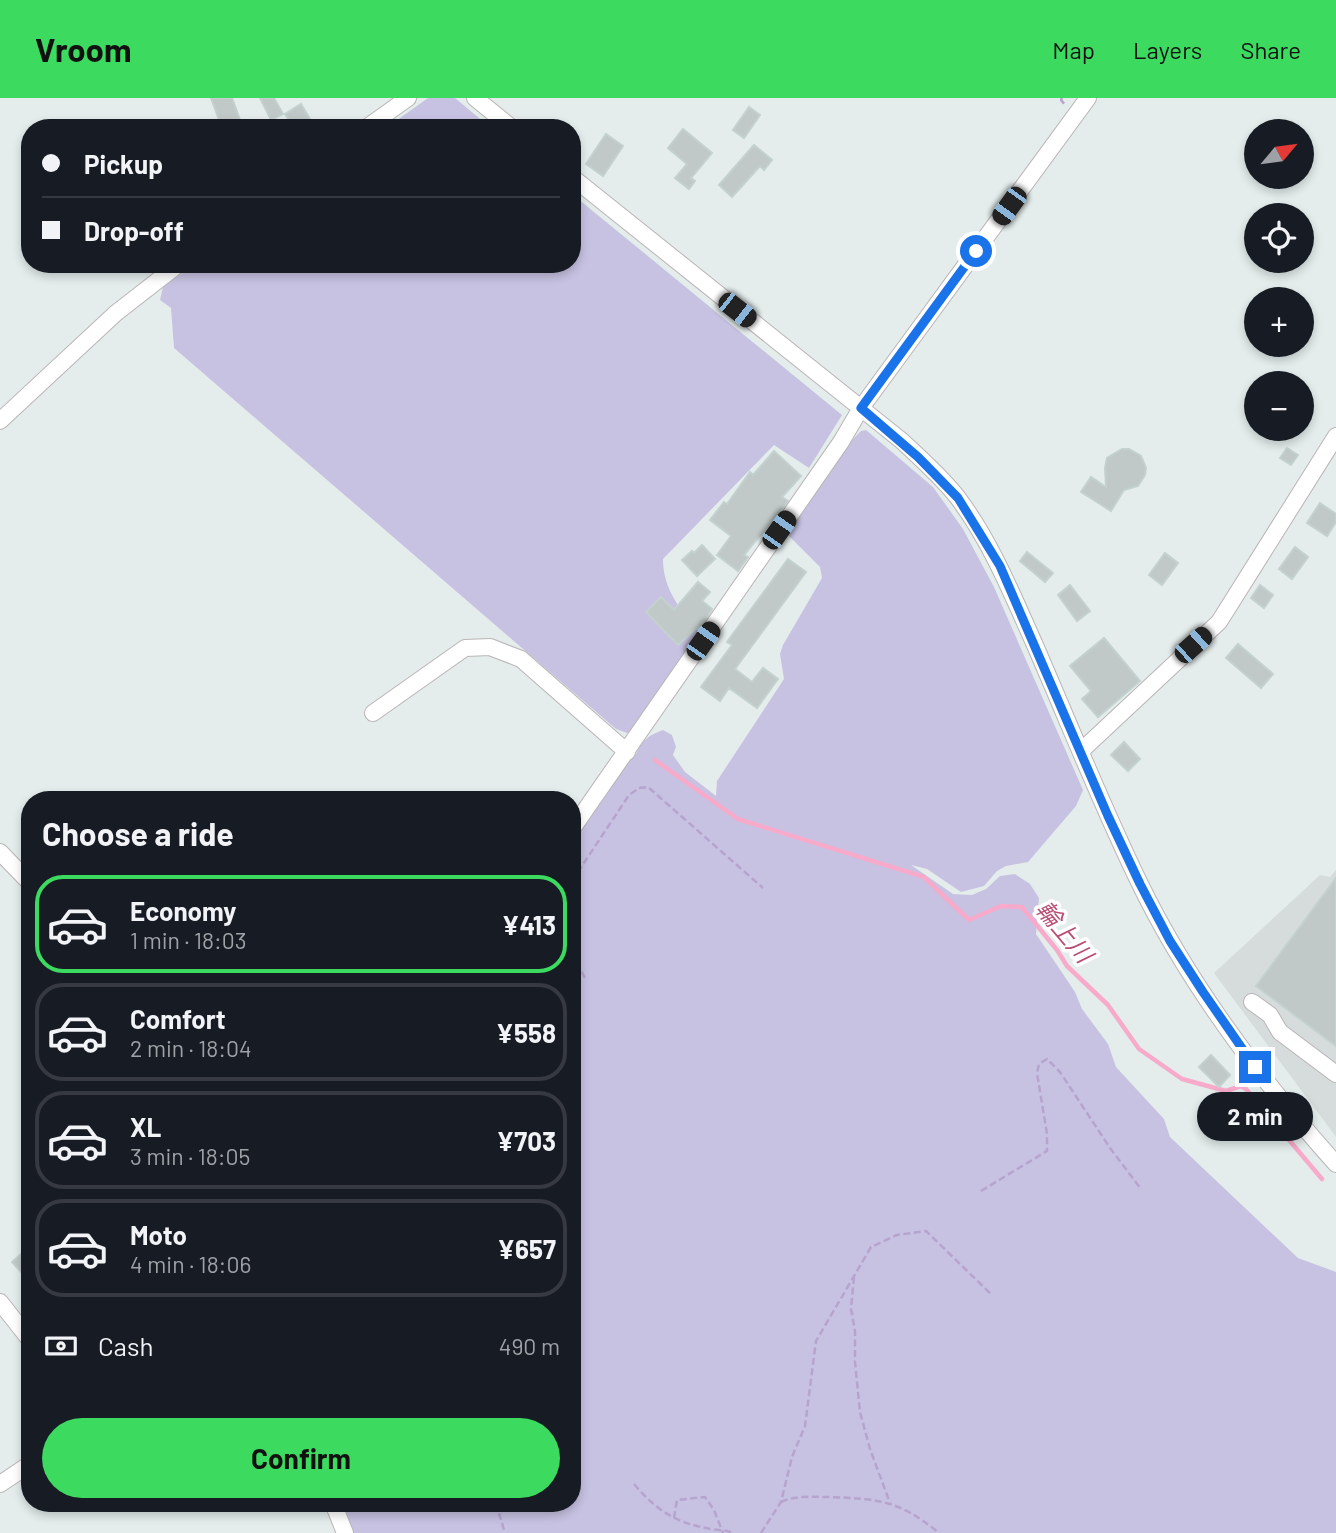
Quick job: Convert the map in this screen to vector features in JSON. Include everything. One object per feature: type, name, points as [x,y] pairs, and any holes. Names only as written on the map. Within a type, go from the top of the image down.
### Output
[{"type":"street","points":[[379,119],[408,98]]},
{"type":"street","points":[[475,98],[501,119]]},
{"type":"street","points":[[581,816],[861,408],[1088,98]]},
{"type":"street","points":[[581,184],[861,408],[918,457],[958,498],[1000,566],[1108,816],[1170,941],[1255,1067],[1336,1164]]},
{"type":"street","points":[[0,421],[116,313],[167,273]]},
{"type":"street","points":[[1081,751],[1219,622],[1336,436]]},
{"type":"street","points":[[373,713],[465,648],[491,647],[521,659],[626,752]]},
{"type":"street","points":[[0,852],[21,874]]},
{"type":"street","points":[[1252,1002],[1270,1015],[1280,1032],[1336,1074]]},
{"type":"street","points":[[0,1303],[21,1329]]},
{"type":"street","points":[[0,1484],[21,1470]]},
{"type":"street","points":[[337,1512],[345,1533]]},
{"type":"path","points":[[581,867],[629,795],[639,788],[648,787],[763,888]]},
{"type":"path","points":[[581,970],[585,978]]},
{"type":"path","points":[[981,1191],[1047,1151],[1047,1134],[1037,1073],[1039,1064],[1047,1059],[1060,1072],[1110,1148],[1141,1189]]},
{"type":"path","points":[[763,1531],[781,1502],[792,1457],[806,1426],[813,1347],[868,1250],[876,1243],[897,1235],[922,1230],[932,1236],[992,1295]]},
{"type":"path","points":[[854,1274],[851,1310],[855,1331],[860,1412],[890,1503]]},
{"type":"path","points":[[634,1484],[658,1510],[674,1518],[733,1533]]},
{"type":"path","points":[[674,1518],[677,1500],[705,1497],[712,1505],[723,1532]]},
{"type":"path","points":[[781,1502],[807,1497],[872,1499],[910,1511],[939,1533]]},
{"type":"path","points":[[499,1512],[505,1533]]},
{"type":"shaded area","points":[[428,98],[455,98],[480,119],[399,119]]},
{"type":"shaded area","points":[[581,201],[842,415],[809,468],[774,445],[663,559],[670,591],[701,635],[635,729],[627,733],[616,729],[174,348],[171,308],[160,300],[163,287],[182,273],[581,273]]},
{"type":"shaded area","points":[[866,430],[933,487],[963,529],[994,587],[1083,790],[1076,806],[1028,862],[1006,866],[997,871],[984,886],[961,892],[927,869],[911,865],[953,894],[972,895],[986,889],[1000,876],[1015,874],[1030,884],[1039,898],[1036,934],[1075,992],[1082,1009],[1108,1044],[1116,1067],[1164,1119],[1170,1137],[1298,1258],[1336,1272],[1336,1533],[352,1533],[343,1512],[581,1512],[581,827],[633,752],[636,754],[646,739],[663,730],[672,735],[676,747],[673,755],[685,772],[716,796],[717,781],[784,679],[780,654],[783,645],[822,578],[820,567],[787,534],[861,431]]},
{"type":"shaded area","points":[[1336,870],[1336,1137],[1214,973],[1320,875],[1330,877]]},
{"type":"building","points":[[211,98],[232,98],[240,119],[219,119]]},
{"type":"building","points":[[260,98],[274,98],[283,114],[270,119]]},
{"type":"building","points":[[301,104],[310,119],[288,119],[285,114]]},
{"type":"building","points":[[749,107],[760,115],[744,138],[733,130]]},
{"type":"building","points":[[683,129],[712,153],[691,178],[695,181],[689,189],[675,178],[687,164],[668,148]]},
{"type":"building","points":[[606,134],[623,146],[603,176],[586,164]]},
{"type":"building","points":[[754,145],[772,160],[764,170],[760,166],[732,197],[719,185]]},
{"type":"building","points":[[1287,448],[1298,455],[1291,465],[1280,458]]},
{"type":"building","points":[[1122,449],[1129,449],[1141,456],[1146,468],[1145,475],[1138,486],[1124,490],[1111,511],[1081,492],[1091,477],[1106,487],[1107,458]]},
{"type":"building","points":[[774,451],[801,476],[782,497],[788,501],[744,555],[748,557],[738,571],[717,555],[731,536],[710,520],[724,502],[727,504],[750,472],[753,475]]},
{"type":"building","points":[[1320,503],[1336,514],[1336,522],[1327,536],[1307,523]]},
{"type":"building","points":[[702,545],[715,559],[697,576],[682,560]]},
{"type":"building","points":[[1295,547],[1308,557],[1292,579],[1279,569]]},
{"type":"building","points":[[1027,552],[1053,573],[1045,582],[1020,561]]},
{"type":"building","points":[[1165,553],[1178,563],[1162,585],[1149,575]]},
{"type":"building","points":[[788,559],[806,572],[735,669],[752,682],[763,668],[778,679],[757,708],[729,688],[720,701],[701,687],[732,645],[727,642]]},
{"type":"building","points":[[698,582],[710,592],[702,601],[712,609],[705,620],[678,645],[646,612],[661,597],[674,610]]},
{"type":"building","points":[[1070,585],[1090,611],[1077,621],[1058,595]]},
{"type":"building","points":[[1260,585],[1273,595],[1264,608],[1251,598]]},
{"type":"building","points":[[1104,638],[1140,681],[1098,717],[1082,699],[1091,691],[1070,666]]},
{"type":"building","points":[[1238,644],[1273,674],[1261,688],[1226,658]]},
{"type":"building","points":[[1124,742],[1140,759],[1128,771],[1111,755]]},
{"type":"building","points":[[1336,878],[1336,1046],[1256,986]]},
{"type":"building","points":[[1211,1055],[1230,1075],[1219,1087],[1199,1067]]},
{"type":"building","points":[[21,1254],[21,1272],[12,1262]]},
{"type":"waterway","name":"輪上川","points":[[655,760],[738,819],[924,877],[969,920],[1001,906],[1022,907],[1067,966],[1108,1005],[1139,1049],[1182,1079],[1226,1091],[1241,1086],[1246,1089],[1322,1179]]},
{"type":"route","points":[[976,251],[861,408],[902,441],[958,498],[1000,566],[1140,884],[1170,941],[1255,1067]]}]
